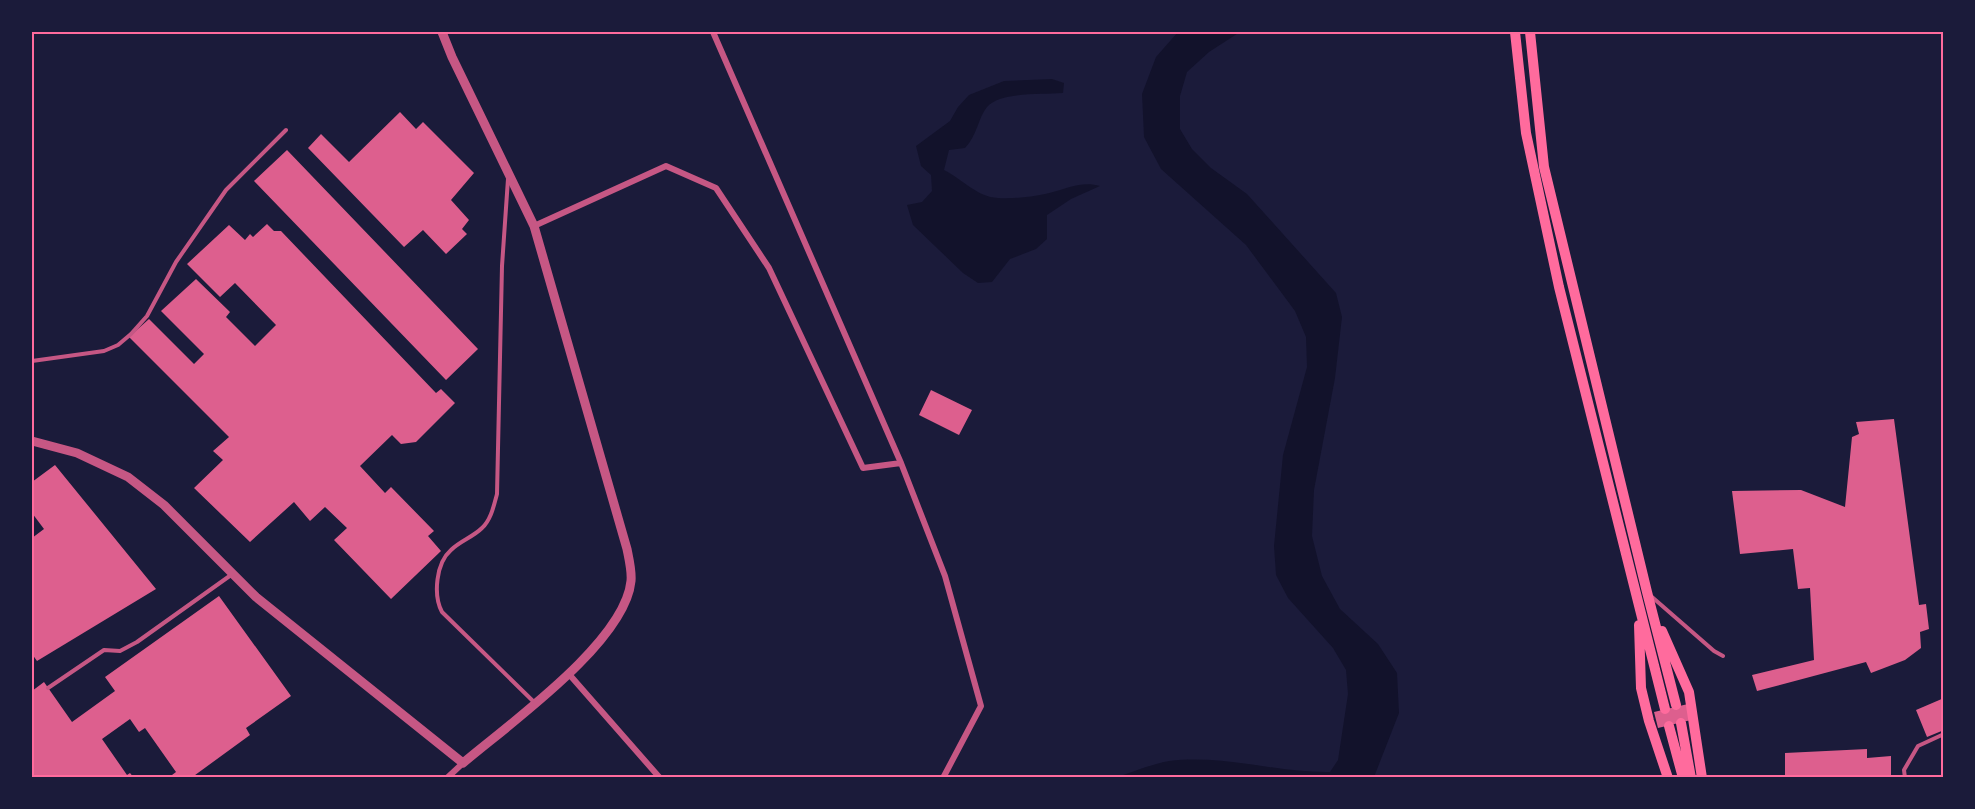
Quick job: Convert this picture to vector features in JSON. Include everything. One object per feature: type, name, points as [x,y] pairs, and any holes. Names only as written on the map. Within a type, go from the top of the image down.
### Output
[{"type":"main road","points":[[1515,32],[1526,133],[1557,276],[1665,708]]},
{"type":"main road","points":[[1530,32],[1544,167],[1676,705]]},
{"type":"main road","points":[[1648,598],[1689,692],[1702,777]]},
{"type":"main road","points":[[1638,601],[1641,688],[1649,721],[1668,777]]},
{"type":"main road","points":[[1683,777],[1675,725],[1690,777]]},
{"type":"street","points":[[442,32],[534,226],[627,549],[631,581],[621,611],[602,640],[536,704],[447,777]]},
{"type":"street","points":[[713,32],[901,463],[945,576],[981,706],[944,777]]},
{"type":"street","points":[[534,226],[666,166],[716,188],[769,268],[864,468],[901,463]]},
{"type":"street","points":[[32,441],[77,453],[128,477],[164,505],[256,597],[463,763]]},
{"type":"street","points":[[568,673],[660,777]]},
{"type":"lane","points":[[32,361],[104,351],[118,345],[131,334],[147,315],[176,262],[226,190],[286,130]]},
{"type":"lane","points":[[508,175],[502,266],[497,494],[484,527],[450,550],[441,564],[437,594],[442,612],[536,704]]},
{"type":"lane","points":[[48,688],[104,650],[120,651],[137,642],[233,573]]},
{"type":"lane","points":[[1648,598],[1723,656]]},
{"type":"lane","points":[[1905,777],[1904,770],[1917,746],[1944,734]]},
{"type":"shaded area","points":[[1178,32],[1240,32],[1209,52],[1187,72],[1180,96],[1180,129],[1192,149],[1211,168],[1247,194],[1336,293],[1342,317],[1335,378],[1314,490],[1312,536],[1322,576],[1340,609],[1378,644],[1397,673],[1399,713],[1374,777],[1117,777],[1163,762],[1189,760],[1330,772],[1338,760],[1348,694],[1346,670],[1333,648],[1288,598],[1276,575],[1274,546],[1283,455],[1307,367],[1306,337],[1295,311],[1246,245],[1161,169],[1144,137],[1142,94],[1156,57]]},
{"type":"shaded area","points":[[1052,79],[1064,83],[1063,93],[1012,96],[1002,98],[987,107],[965,148],[949,150],[944,170],[976,191],[998,198],[1034,196],[1086,184],[1100,186],[1071,199],[1047,215],[1047,239],[1036,249],[1010,259],[992,282],[978,283],[963,273],[913,225],[907,205],[922,202],[932,191],[931,175],[921,166],[916,146],[950,121],[958,107],[969,95],[1004,81]]},
{"type":"building","points":[[400,112],[416,129],[423,122],[474,173],[451,200],[469,220],[462,229],[467,234],[446,254],[423,230],[404,247],[308,148],[321,134],[349,162]]},
{"type":"building","points":[[287,150],[478,349],[446,380],[254,181]]},
{"type":"building","points":[[267,224],[274,231],[281,231],[436,393],[441,389],[455,403],[416,442],[401,444],[392,435],[360,466],[385,493],[391,487],[434,531],[428,536],[441,551],[391,599],[334,540],[347,528],[325,507],[310,521],[294,502],[250,542],[194,488],[223,460],[213,451],[229,437],[129,337],[149,319],[194,364],[204,354],[161,311],[196,279],[230,312],[226,317],[255,346],[276,325],[235,283],[220,297],[187,264],[229,225],[245,240],[250,234],[253,237]]},
{"type":"building","points":[[931,390],[972,410],[959,435],[919,415]]},
{"type":"building","points":[[1894,419],[1919,605],[1926,604],[1929,629],[1920,632],[1921,648],[1905,660],[1871,673],[1866,662],[1757,691],[1752,675],[1814,660],[1810,588],[1798,589],[1793,549],[1740,554],[1732,491],[1801,490],[1845,507],[1852,437],[1859,434],[1856,422]]},
{"type":"building","points":[[55,465],[156,589],[37,661],[32,654],[32,538],[44,529],[32,513],[32,482]]},
{"type":"building","points":[[219,596],[291,696],[246,728],[250,735],[191,778],[168,778],[176,772],[145,728],[139,732],[130,719],[102,739],[127,775],[130,773],[134,778],[32,778],[32,691],[44,682],[72,722],[115,691],[105,677]]},
{"type":"building","points":[[1944,698],[1944,730],[1927,737],[1916,710]]},
{"type":"building","points":[[1688,704],[1691,720],[1658,728],[1654,712]]},
{"type":"building","points":[[1867,749],[1867,758],[1891,756],[1891,778],[1785,778],[1785,753]]}]
